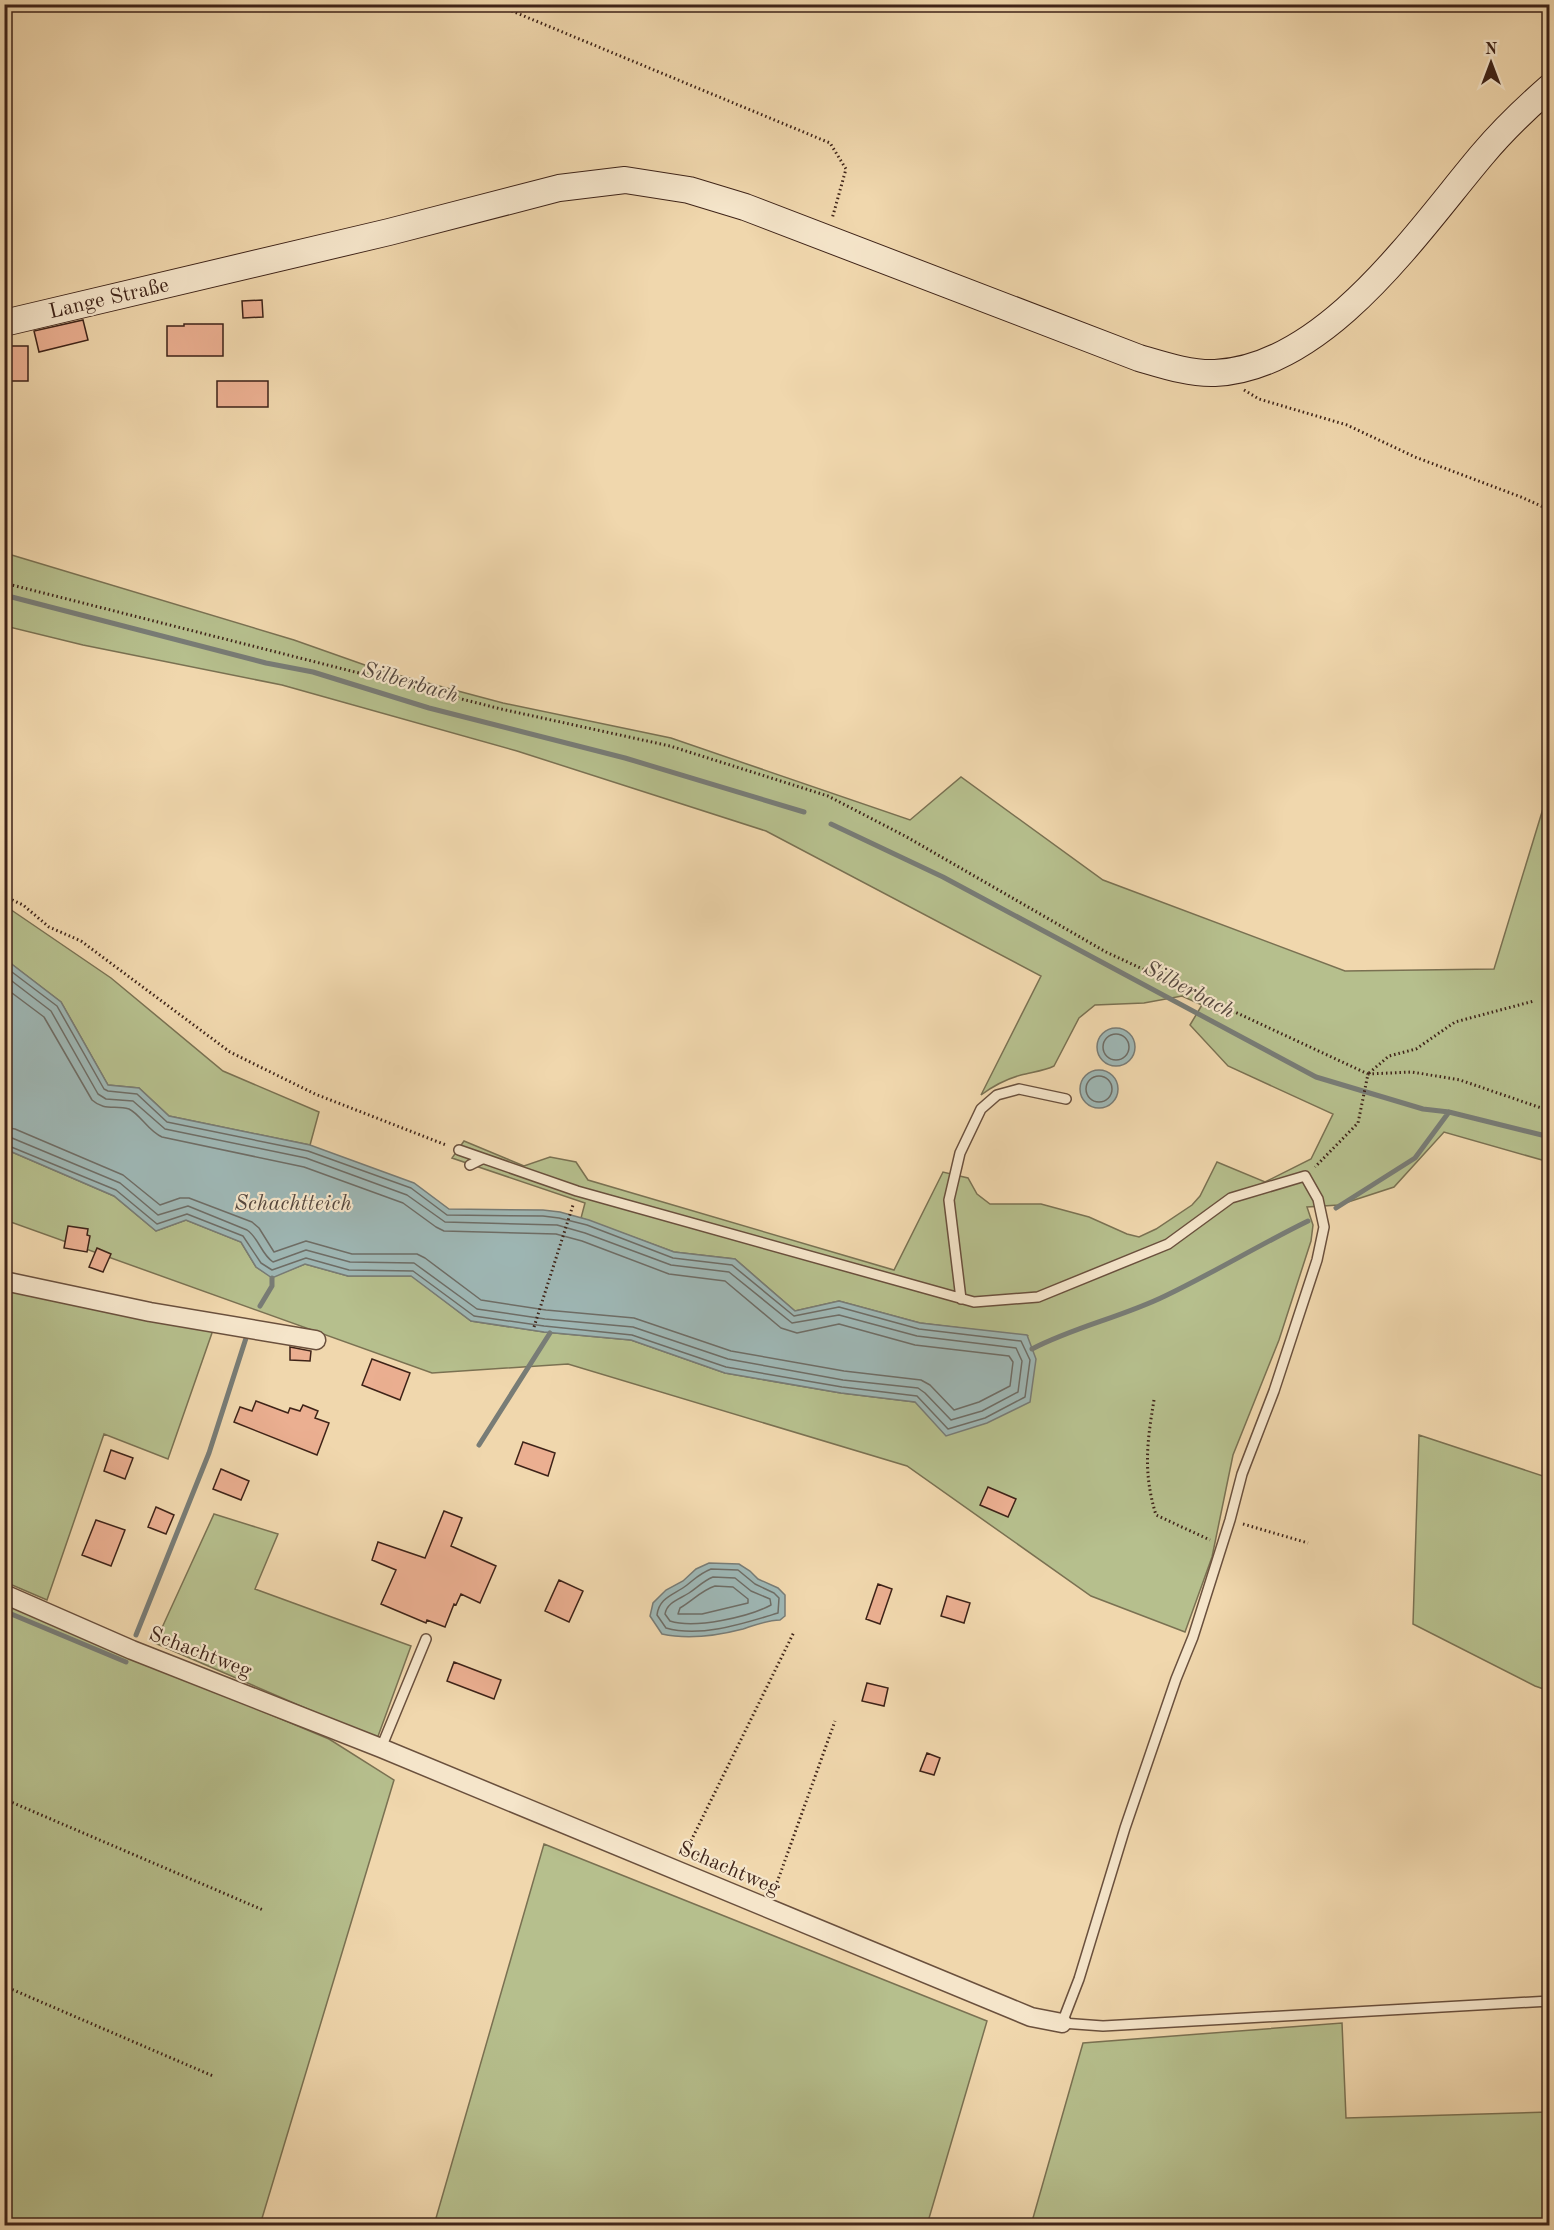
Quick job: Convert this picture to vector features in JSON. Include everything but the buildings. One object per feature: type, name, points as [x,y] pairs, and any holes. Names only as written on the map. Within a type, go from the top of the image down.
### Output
[{"type":"street","name":"Lange Straße","points":[[4,323],[389,232],[559,188],[625,180],[689,190],[745,207],[1139,358],[1195,371],[1213,373],[1233,371],[1269,360],[1292,349],[1338,316],[1386,269],[1510,124],[1550,87]]},
{"type":"street","points":[[4,1281],[150,1312],[316,1340]]},
{"type":"street","name":"Schachtweg","points":[[4,1594],[132,1650],[381,1748],[1031,2017],[1062,2023]]},
{"type":"lane","points":[[962,1299],[950,1200],[960,1153],[981,1109],[997,1095],[1019,1089],[1066,1098]]},
{"type":"lane","points":[[459,1150],[577,1191],[974,1302],[1038,1297],[1168,1244],[1231,1198],[1305,1176],[1318,1199],[1324,1227],[1317,1260],[1274,1391],[1242,1474],[1193,1637],[1176,1679],[1125,1828],[1079,1978],[1062,2023],[1103,2026],[1550,2001]]},
{"type":"lane","points":[[470,1165],[482,1159]]},
{"type":"lane","points":[[381,1748],[426,1639]]},
{"type":"path","points":[[495,4],[830,143],[846,169],[835,214],[824,237]]},
{"type":"path","points":[[1233,371],[1239,387],[1259,399],[1347,425],[1415,457],[1550,510]]},
{"type":"path","points":[[4,583],[501,709],[670,746],[828,796],[905,836],[1106,952],[1368,1074],[1412,1072],[1460,1080],[1550,1111]]},
{"type":"path","points":[[4,896],[22,905],[49,927],[81,941],[230,1052],[315,1094],[459,1150]]},
{"type":"path","points":[[1305,1176],[1358,1123],[1368,1074],[1389,1056],[1416,1049],[1455,1022],[1534,1001]]},
{"type":"path","points":[[534,1327],[577,1191]]},
{"type":"path","points":[[1154,1400],[1147,1445],[1149,1491],[1156,1515],[1222,1545]]},
{"type":"path","points":[[1230,1520],[1308,1543]]},
{"type":"path","points":[[676,1871],[794,1632]]},
{"type":"path","points":[[768,1909],[835,1721]]},
{"type":"path","points":[[4,1799],[262,1910]]},
{"type":"path","points":[[4,1986],[213,2076]]},
{"type":"green space","points":[[5,553],[294,640],[379,670],[503,703],[671,738],[910,820],[961,777],[1103,880],[1345,971],[1494,969],[1549,789],[1549,1162],[1444,1132],[1394,1187],[1339,1205],[1307,1207],[1313,1225],[1311,1241],[1279,1340],[1233,1455],[1212,1557],[1185,1632],[1091,1596],[907,1466],[568,1364],[432,1373],[5,1220],[5,1149],[114,1196],[156,1231],[186,1220],[241,1242],[256,1267],[272,1277],[305,1264],[348,1276],[412,1276],[471,1321],[544,1332],[631,1340],[725,1373],[841,1393],[915,1402],[1027,1336],[920,1323],[839,1301],[795,1311],[735,1259],[674,1252],[581,1218],[585,1203],[452,1158],[464,1141],[524,1166],[550,1157],[576,1162],[588,1180],[894,1270],[943,1172],[968,1178],[977,1194],[990,1204],[1041,1204],[1089,1217],[1139,1237],[1156,1229],[1192,1205],[1200,1196],[1217,1162],[1265,1182],[1311,1159],[1333,1114],[1228,1066],[1190,1025],[1202,1005],[1182,996],[1144,1003],[1095,1005],[1079,1018],[1054,1066],[1010,1079],[981,1095],[1041,976],[766,831],[517,751],[282,685],[83,645],[5,626]]},
{"type":"green space","points":[[4,905],[111,978],[223,1071],[319,1112],[310,1145],[169,1116],[139,1088],[108,1085],[61,1002],[5,959]]},
{"type":"green space","points":[[5,1288],[213,1330],[168,1459],[104,1434],[47,1600],[5,1582]]},
{"type":"green space","points":[[1419,1435],[1549,1478],[1549,1691],[1413,1624]]},
{"type":"green space","points":[[214,1514],[278,1534],[255,1589],[411,1646],[377,1739],[155,1643]]},
{"type":"green space","points":[[4,1603],[329,1739],[394,1780],[260,2225],[5,2225]]},
{"type":"green space","points":[[544,1844],[987,2021],[927,2225],[434,2225]]},
{"type":"green space","points":[[1342,2023],[1346,2118],[1549,2112],[1549,2225],[1031,2225],[1083,2043]]},
{"type":"water","name":"Schachtteich","points":[[5,959],[61,1002],[108,1085],[139,1088],[169,1116],[310,1145],[414,1183],[449,1209],[560,1212],[589,1220],[674,1252],[735,1259],[795,1311],[839,1301],[920,1323],[1027,1335],[1036,1359],[1030,1402],[987,1423],[946,1436],[915,1402],[841,1393],[725,1373],[631,1340],[544,1332],[471,1321],[411,1276],[348,1276],[305,1264],[272,1278],[256,1267],[241,1242],[186,1220],[156,1231],[114,1196],[5,1149]]},
{"type":"water","points":[[1116,1028],[1129,1034],[1135,1047],[1129,1060],[1116,1066],[1103,1060],[1097,1047],[1103,1034]]},
{"type":"water","points":[[1099,1070],[1112,1076],[1118,1089],[1112,1102],[1099,1108],[1086,1102],[1080,1089],[1086,1076]]},
{"type":"water","points":[[709,1563],[739,1564],[758,1579],[778,1588],[785,1595],[785,1616],[780,1620],[713,1635],[682,1637],[662,1634],[650,1616],[653,1603],[666,1590],[683,1581],[696,1569]]},
{"type":"waterway","name":"Silberbach","points":[[4,595],[266,663],[313,672],[429,708],[625,758],[804,812]]},
{"type":"waterway","name":"Silberbach","points":[[831,824],[943,877],[1316,1077],[1423,1109],[1449,1112],[1550,1137]]},
{"type":"waterway","points":[[1336,1208],[1415,1158],[1449,1112]]},
{"type":"waterway","points":[[1032,1349],[1064,1334],[1165,1296],[1308,1221]]},
{"type":"waterway","points":[[260,1306],[272,1286],[272,1278]]},
{"type":"waterway","points":[[479,1445],[550,1333]]},
{"type":"waterway","points":[[136,1635],[209,1453],[247,1335]]},
{"type":"waterway","points":[[4,1611],[126,1662]]}]
